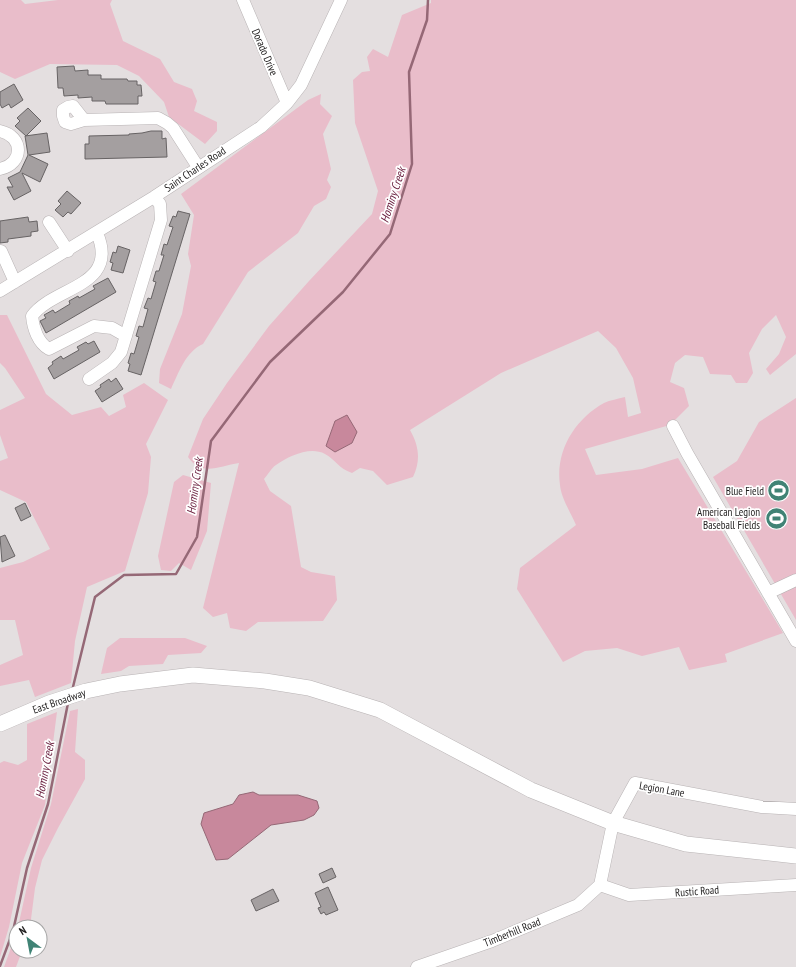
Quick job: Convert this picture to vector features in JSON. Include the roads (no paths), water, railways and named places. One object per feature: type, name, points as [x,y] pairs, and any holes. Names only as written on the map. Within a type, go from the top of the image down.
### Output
[{"type":"main road","name":"East Broadway","points":[[0,724],[14,717],[78,694],[120,684],[193,674],[265,681],[309,688],[380,710],[531,790],[613,824],[686,844],[796,856]]},
{"type":"street","name":"Dorado Drive","points":[[243,0],[287,103]]},
{"type":"street","name":"Saint Charles Road","points":[[0,291],[97,233],[260,127],[287,103],[301,85],[341,0]]},
{"type":"street","points":[[84,120],[158,118],[173,128],[198,167]]},
{"type":"street","points":[[0,131],[12,136],[18,147],[15,160],[11,165],[0,169]]},
{"type":"street","points":[[89,379],[112,363],[121,352],[161,220],[160,204],[154,197]]},
{"type":"street","points":[[49,222],[68,250]]},
{"type":"street","points":[[97,233],[102,251],[101,261],[96,270],[80,285],[54,299],[35,312],[32,316],[33,329],[49,349],[94,326],[112,328],[126,336]]},
{"type":"street","points":[[1,251],[15,282]]},
{"type":"street","points":[[673,426],[687,453],[796,641]]},
{"type":"street","points":[[768,593],[796,580]]},
{"type":"street","name":"Legion Lane","points":[[600,885],[613,824],[635,783],[762,808],[796,809]]},
{"type":"street","name":"Rustic Road","points":[[600,885],[629,895],[796,885]]},
{"type":"street","name":"Timberhill Road","points":[[417,967],[492,941],[578,905],[600,885]]},
{"type":"waterway","name":"Hominy Creek","points":[[72,691],[95,597],[124,575],[176,574],[197,537],[211,441],[270,362],[343,292],[390,234],[412,164],[409,72],[427,20],[428,0]]},
{"type":"waterway","name":"Hominy Creek","points":[[0,966],[13,931],[27,868],[48,804],[68,703]]},
{"type":"place","name":"Blue Field","points":[[779,491]]},
{"type":"place","name":"American Legion Baseball Fields","points":[[776,518]]}]
